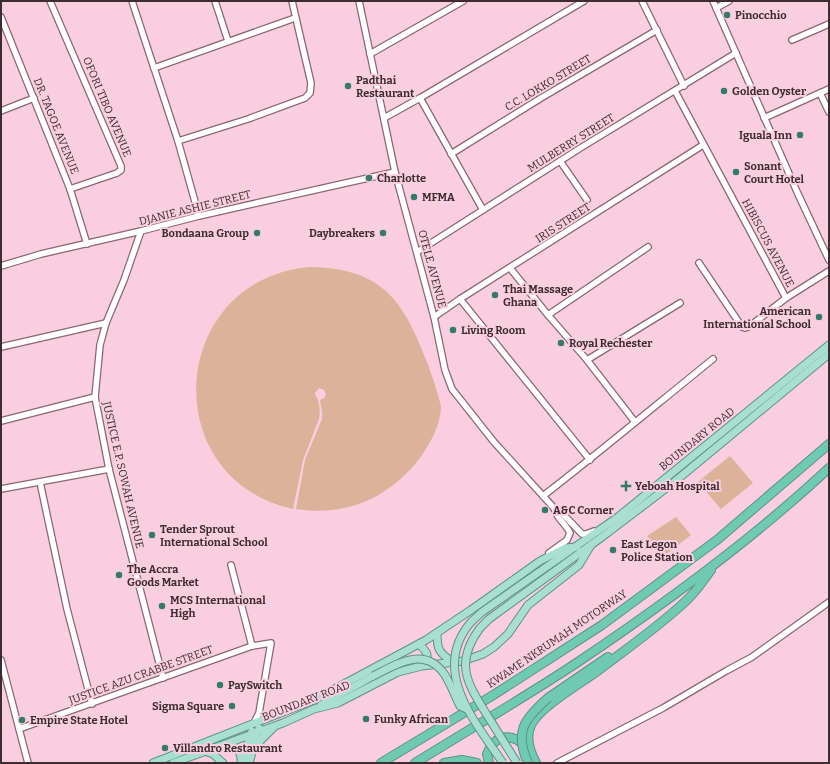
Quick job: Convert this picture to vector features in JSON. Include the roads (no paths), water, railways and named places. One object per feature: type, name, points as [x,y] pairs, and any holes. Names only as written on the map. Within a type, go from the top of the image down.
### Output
[{"type":"highway","name":"KWAME NKRUMAH MOTORWAY","points":[[381,763],[495,694],[607,621],[717,540],[829,444]]},
{"type":"highway","points":[[415,763],[573,665],[640,619],[722,557],[788,504],[829,468]]},
{"type":"highway","points":[[533,762],[528,734],[531,724],[538,716],[553,703],[599,670],[688,598],[722,557]]},
{"type":"highway","points":[[533,762],[524,752],[521,737],[524,724],[532,712],[548,698],[591,668],[642,636]]},
{"type":"highway","points":[[489,763],[487,754],[489,749],[498,739],[505,737],[520,741],[533,762]]},
{"type":"highway","points":[[444,763],[462,760],[477,763]]},
{"type":"main road","name":"BOUNDARY ROAD","points":[[467,709],[455,678],[454,662],[457,646],[466,627],[482,612],[603,528],[642,498],[829,345]]},
{"type":"main road","name":"BOUNDARY ROAD","points":[[516,763],[471,690],[466,676],[465,661],[472,638],[489,619],[591,545],[673,482],[829,354]]},
{"type":"main road","name":"BOUNDARY ROAD","points":[[173,763],[276,725],[314,709],[338,703],[398,672],[422,666],[463,661],[483,654],[494,647],[514,628],[528,605],[579,565],[591,545]]},
{"type":"main road","name":"BOUNDARY ROAD","points":[[153,763],[316,699],[437,633],[540,560],[565,548],[577,546]]},
{"type":"main road","points":[[437,633],[437,642],[441,654],[452,662]]},
{"type":"main road","points":[[419,644],[426,651],[427,656],[422,666]]},
{"type":"main road","points":[[314,709],[373,676],[410,660],[419,659],[431,661],[438,666],[445,676],[460,706],[467,709],[503,763]]},
{"type":"main road","points":[[242,763],[255,733],[258,722]]},
{"type":"main road","points":[[249,763],[261,740],[276,725]]},
{"type":"main road","points":[[253,753],[255,733]]},
{"type":"main road","points":[[220,745],[231,746],[238,749],[242,763]]},
{"type":"main road","points":[[205,751],[213,754],[223,763]]},
{"type":"street","name":"OFORI TIBO AVENUE","points":[[50,1],[121,166],[121,170],[117,173],[70,189]]},
{"type":"street","points":[[132,1],[178,141],[199,216]]},
{"type":"street","points":[[215,1],[228,41]]},
{"type":"street","points":[[178,141],[305,98],[310,93],[311,83],[292,1]]},
{"type":"street","name":"OTELE AVENUE","points":[[359,1],[395,172],[434,317],[445,370],[453,393],[494,442],[543,496],[582,534],[603,528]]},
{"type":"street","points":[[370,54],[463,1]]},
{"type":"street","points":[[384,118],[584,1]]},
{"type":"street","points":[[642,1],[684,86]]},
{"type":"street","points":[[713,1],[798,194],[829,260]]},
{"type":"street","points":[[716,8],[729,1]]},
{"type":"street","name":"DR. TAGOE AVENUE","points":[[1,17],[4,32],[34,98],[70,189],[87,244]]},
{"type":"street","points":[[154,68],[295,18]]},
{"type":"street","points":[[792,40],[829,24]]},
{"type":"street","name":"C.C. LOKKO STREET","points":[[451,154],[540,98],[657,30]]},
{"type":"street","name":"MULBERRY STREET","points":[[417,252],[560,161],[675,92],[736,53]]},
{"type":"street","points":[[764,118],[829,89]]},
{"type":"street","name":"HIBISCUS AVENUE","points":[[675,92],[786,298]]},
{"type":"street","points":[[820,93],[829,112]]},
{"type":"street","points":[[1,111],[34,98]]},
{"type":"street","points":[[420,98],[482,210]]},
{"type":"street","name":"IRIS STREET","points":[[434,317],[703,145]]},
{"type":"street","points":[[560,161],[587,200]]},
{"type":"street","name":"DJANIE ASHIE STREET","points":[[1,266],[41,254],[199,216],[395,172]]},
{"type":"street","name":"JUSTICE E.P. SOWAH AVENUE","points":[[141,231],[124,280],[106,323],[100,345],[95,397],[109,470],[163,678]]},
{"type":"street","points":[[548,315],[648,247]]},
{"type":"street","points":[[699,264],[742,326],[745,328],[750,326],[786,298],[829,271]]},
{"type":"street","points":[[510,268],[587,360],[635,422]]},
{"type":"street","points":[[460,299],[590,460]]},
{"type":"street","points":[[587,360],[680,302]]},
{"type":"street","points":[[1,347],[106,323]]},
{"type":"street","points":[[543,496],[590,460],[713,359]]},
{"type":"street","points":[[1,421],[95,397]]},
{"type":"street","points":[[1,489],[109,470]]},
{"type":"street","points":[[40,482],[66,608],[92,704]]},
{"type":"street","name":"OTELE AVENUE","points":[[540,560],[569,537],[570,533],[567,527],[556,514],[554,508]]},
{"type":"street","points":[[231,565],[252,646]]},
{"type":"street","points":[[557,763],[663,708],[752,657],[829,602]]},
{"type":"street","name":"JUSTICE AZU CRABBE STREET","points":[[19,729],[252,646],[271,643],[258,722]]},
{"type":"street","points":[[1,660],[28,763]]},
{"type":"place","name":"Pinocchio","points":[[727,15]]},
{"type":"place","name":"Padthai Restaurant","points":[[348,86]]},
{"type":"place","name":"Golden Oyster","points":[[724,91]]},
{"type":"place","name":"Iguala Inn","points":[[800,135]]},
{"type":"place","name":"Sonant Court Hotel","points":[[736,172]]},
{"type":"place","name":"Charlotte","points":[[369,178]]},
{"type":"place","name":"MFMA","points":[[414,197]]},
{"type":"place","name":"Bondaana Group","points":[[257,233]]},
{"type":"place","name":"Daybreakers","points":[[383,233]]},
{"type":"place","name":"Thai Massage Ghana","points":[[495,295]]},
{"type":"place","name":"American International School","points":[[819,317]]},
{"type":"place","name":"Living Room","points":[[453,330]]},
{"type":"place","name":"Royal Rechester","points":[[561,343]]},
{"type":"place","name":"Yeboah Hospital","points":[[626,486]]},
{"type":"place","name":"A&C Corner","points":[[545,510]]},
{"type":"place","name":"Tender Sprout International School","points":[[152,535]]},
{"type":"place","name":"East Legon Police Station","points":[[613,550]]},
{"type":"place","name":"The Accra Goods Market","points":[[119,575]]},
{"type":"place","name":"MCS International High","points":[[162,606]]},
{"type":"place","name":"PaySwitch","points":[[220,685]]},
{"type":"place","name":"Sigma Square","points":[[232,706]]},
{"type":"place","name":"Funky African","points":[[366,719]]},
{"type":"place","name":"Empire State Hotel","points":[[22,720]]},
{"type":"place","name":"Villandro Restaurant","points":[[165,748]]}]
